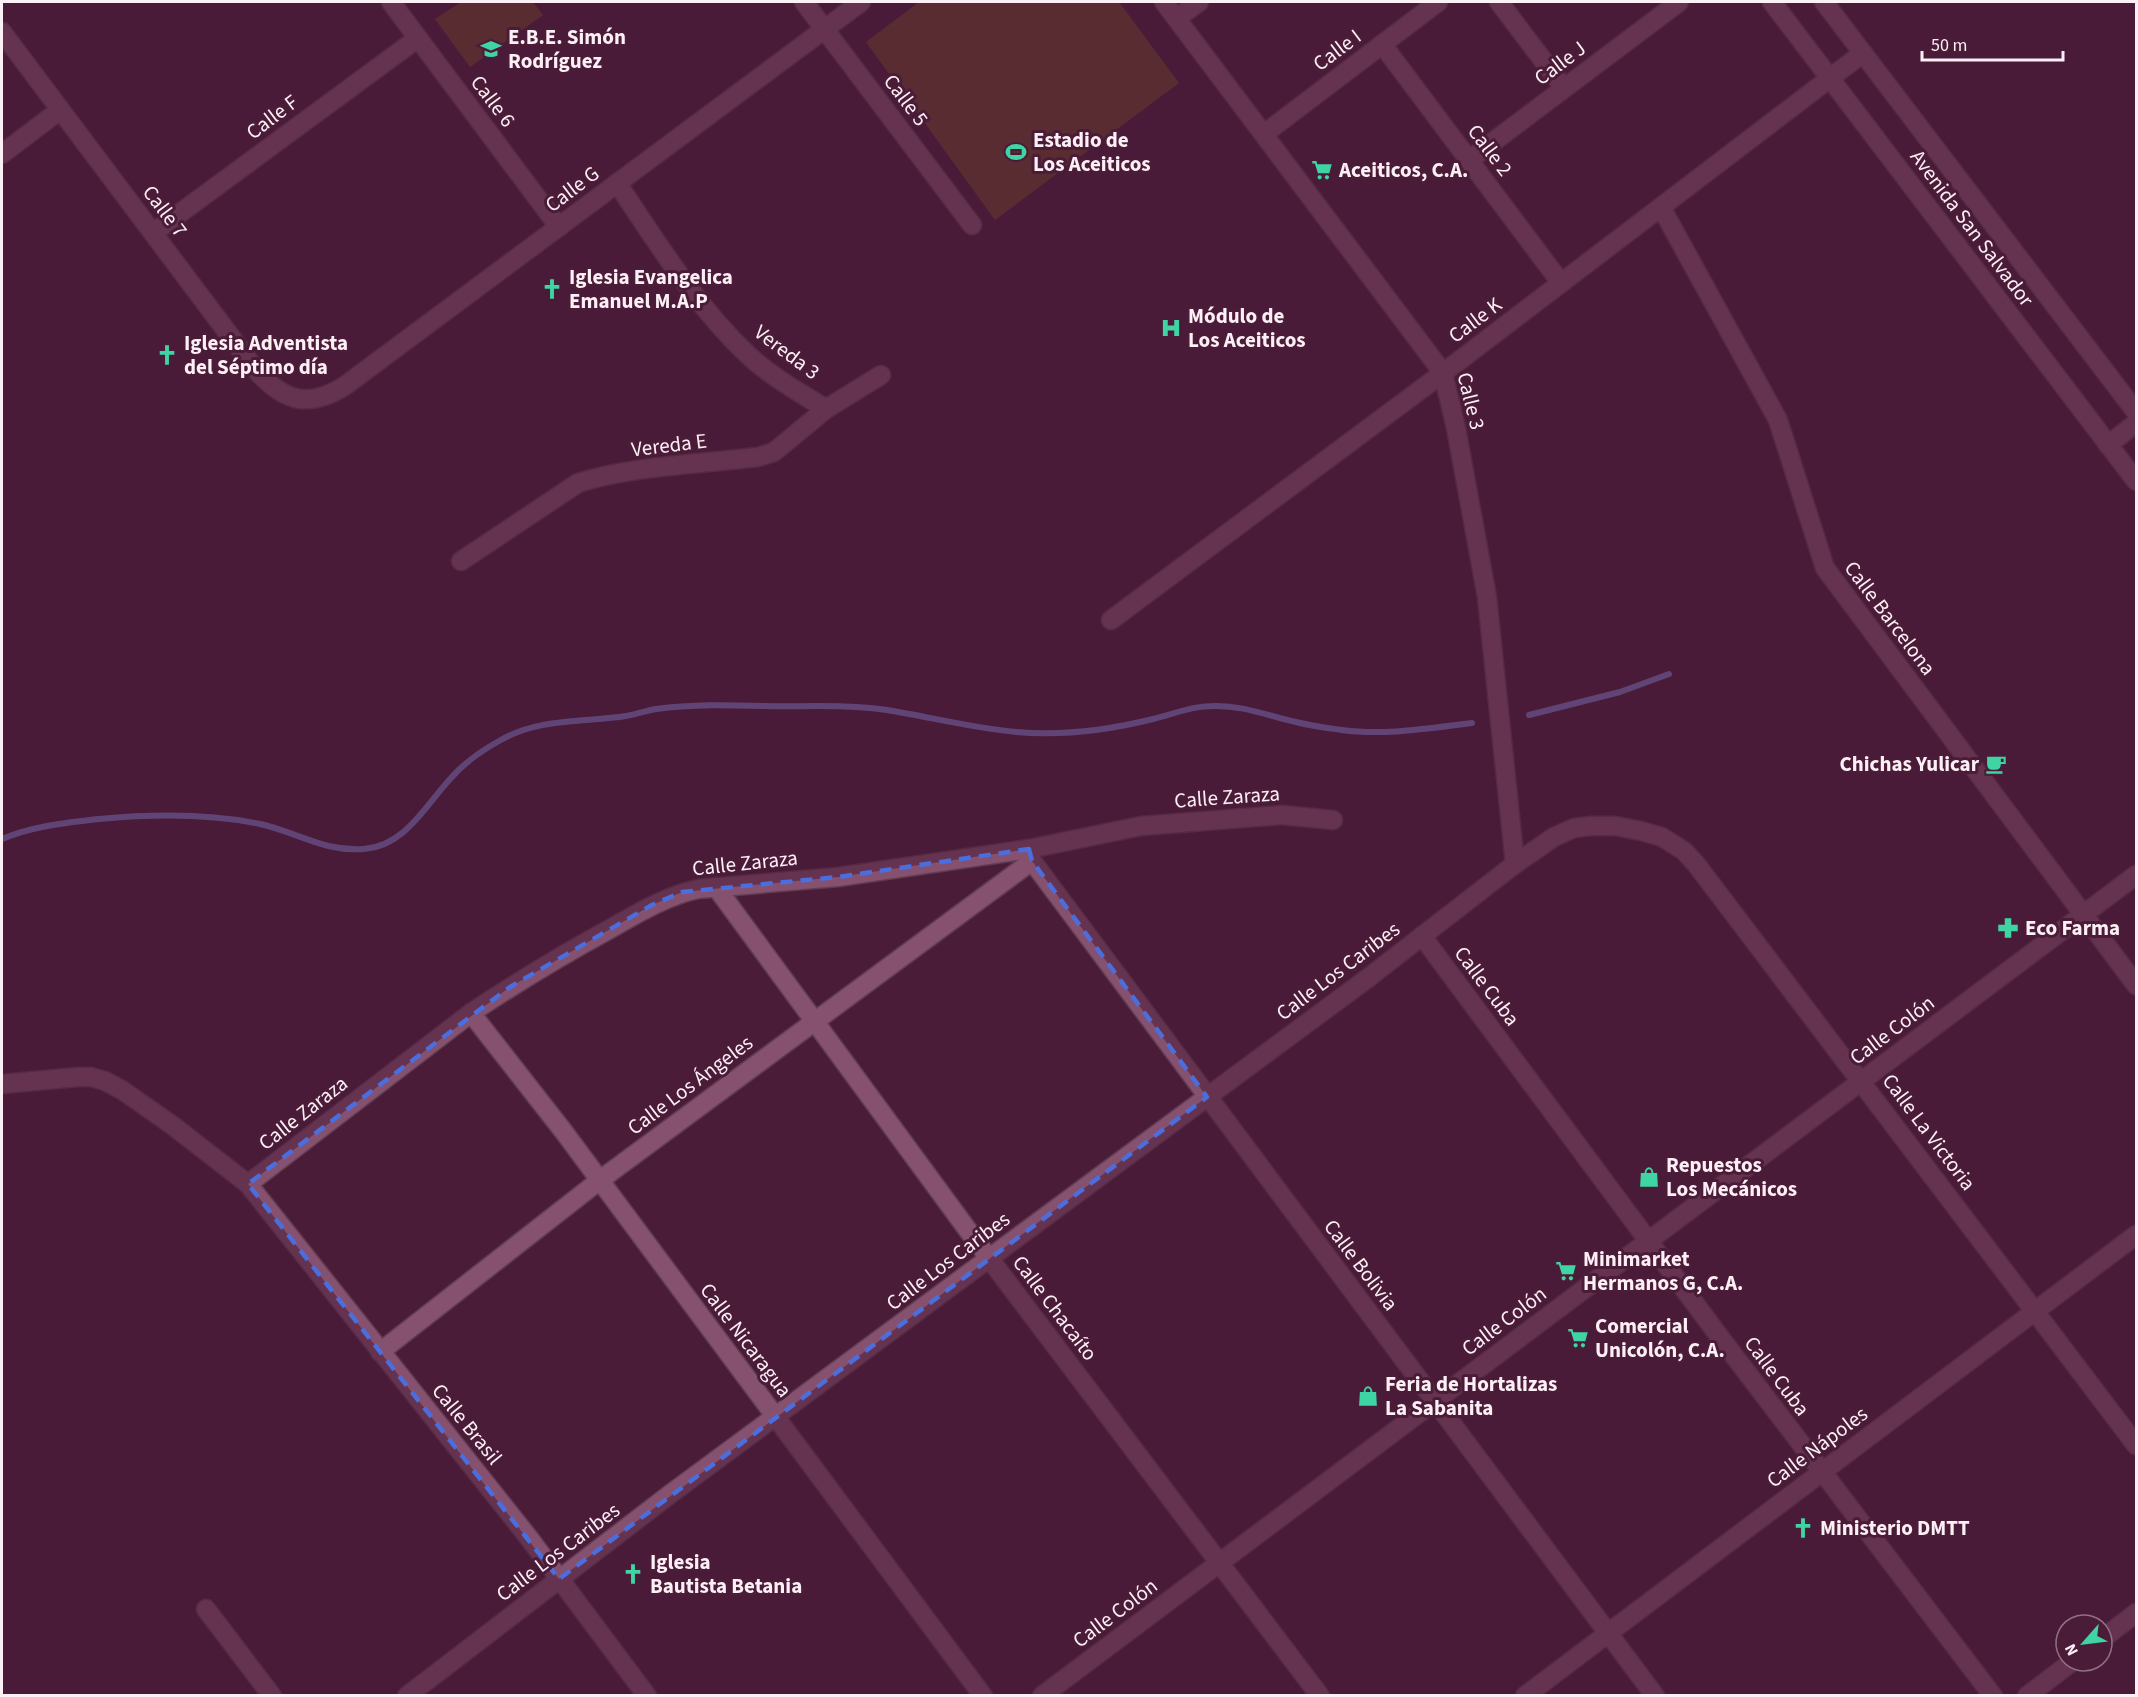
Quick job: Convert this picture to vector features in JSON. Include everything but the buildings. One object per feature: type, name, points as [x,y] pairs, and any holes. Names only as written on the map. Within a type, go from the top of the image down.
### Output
[{"type":"street","name":"Calle 6","points":[[391,2],[559,227]]},
{"type":"street","name":"Calle 5","points":[[804,2],[972,225]]},
{"type":"street","name":"Calle G","points":[[305,399],[328,395],[346,385],[861,2]]},
{"type":"street","name":"Calle 3","points":[[1164,2],[1443,373],[1456,428],[1487,597],[1515,864]]},
{"type":"street","points":[[1177,18],[1199,2]]},
{"type":"street","name":"Calle I","points":[[1264,134],[1438,2]]},
{"type":"street","points":[[1499,2],[1564,88]]},
{"type":"street","name":"Calle J","points":[[1469,160],[1679,2]]},
{"type":"street","name":"Avenida San Salvador","points":[[1772,2],[2136,482]]},
{"type":"street","name":"Avenida San Salvador","points":[[1824,2],[2136,412]]},
{"type":"street","name":"Calle 7","points":[[2,32],[267,382],[285,396],[305,399]]},
{"type":"street","name":"Calle F","points":[[153,233],[418,38]]},
{"type":"street","name":"Calle 2","points":[[1382,44],[1561,283]]},
{"type":"street","name":"Calle K","points":[[1111,620],[1406,398],[1443,373],[1863,53]]},
{"type":"street","points":[[2,154],[60,110]]},
{"type":"street","name":"Vereda 3","points":[[617,183],[679,274],[724,330],[747,354],[775,377],[825,409]]},
{"type":"street","name":"Calle Barcelona","points":[[1660,207],[1778,420],[1824,568],[2136,985]]},
{"type":"street","name":"Vereda E","points":[[461,561],[558,494],[595,477],[762,456],[774,452],[825,409],[881,375]]},
{"type":"street","points":[[2108,445],[2136,423]]},
{"type":"street","name":"Calle Zaraza","points":[[248,1184],[471,1013],[510,987],[652,905],[682,892],[1031,855],[1141,826],[1282,815],[1333,820]]},
{"type":"street","name":"Calle La Victoria","points":[[1515,864],[1554,837],[1574,828],[1616,826],[1662,837],[1684,851],[1862,1080],[2136,1445]]},
{"type":"street","name":"Calle Los Ángeles","points":[[380,1352],[600,1180],[814,1021],[1031,855]]},
{"type":"street","name":"Calle Bolivia","points":[[1031,855],[1207,1097],[1655,1695]]},
{"type":"street","name":"Calle Los Caribes","points":[[407,1695],[776,1416],[1422,936],[1515,864]]},
{"type":"street","name":"Calle Colón","points":[[1042,1695],[2136,875]]},
{"type":"street","name":"Calle Chacaíto","points":[[716,887],[989,1258],[1320,1695]]},
{"type":"street","name":"Calle Cuba","points":[[1422,936],[1648,1241],[1993,1695]]},
{"type":"street","name":"Calle Nicaragua","points":[[471,1013],[600,1180],[983,1695]]},
{"type":"street","name":"Calle Brasil","points":[[2,1084],[78,1077],[91,1077],[105,1081],[122,1090],[172,1125],[248,1184],[560,1579],[647,1695]]},
{"type":"street","name":"Calle Nápoles","points":[[1525,1695],[2136,1235]]},
{"type":"street","points":[[206,1609],[272,1695]]},
{"type":"street","points":[[2114,1630],[2136,1613]]},
{"type":"street","points":[[2027,1695],[2057,1673]]},
{"type":"highlighted area","points":[[1029,849],[1032,861],[1207,1097],[559,1579],[248,1184],[510,987],[652,905],[682,892],[838,877]]},
{"type":"shaded area","points":[[461,2],[533,2],[543,15],[470,67],[435,19]]},
{"type":"shaded area","name":"Estadio de Los Aceiticos","points":[[919,2],[1119,2],[1179,83],[995,220],[866,42]]},
{"type":"waterway","points":[[1529,715],[1620,692],[1669,674]]},
{"type":"waterway","points":[[2,839],[37,828],[74,822],[160,815],[240,820],[273,827],[323,845],[364,849],[391,841],[403,833],[467,762],[513,734],[543,725],[624,716],[683,706],[872,708],[983,728],[1033,733],[1068,733],[1102,729],[1205,706],[1245,709],[1307,725],[1358,732],[1407,731],[1472,723]]},
{"type":"place","name":"E.B.E. Simón Rodríguez","points":[[491,49]]},
{"type":"place","name":"Estadio de Los Aceiticos","points":[[1016,152]]},
{"type":"place","name":"Aceiticos, C.A.","points":[[1322,170]]},
{"type":"place","name":"Iglesia Evangelica Emanuel M.A.P","points":[[552,289]]},
{"type":"place","name":"Módulo de Los Aceiticos","points":[[1171,328]]},
{"type":"place","name":"Iglesia Adventista del Séptimo día","points":[[167,355]]},
{"type":"place","name":"Chichas Yulicar","points":[[1996,764]]},
{"type":"place","name":"Eco Farma","points":[[2008,928]]},
{"type":"place","name":"Repuestos Los Mecánicos","points":[[1649,1177]]},
{"type":"place","name":"Minimarket Hermanos G, C.A.","points":[[1566,1271]]},
{"type":"place","name":"Comercial Unicolón, C.A.","points":[[1578,1338]]},
{"type":"place","name":"Feria de Hortalizas La Sabanita","points":[[1368,1396]]},
{"type":"place","name":"Ministerio DMTT","points":[[1803,1528]]},
{"type":"place","name":"Iglesia Bautista Betania","points":[[633,1574]]}]
